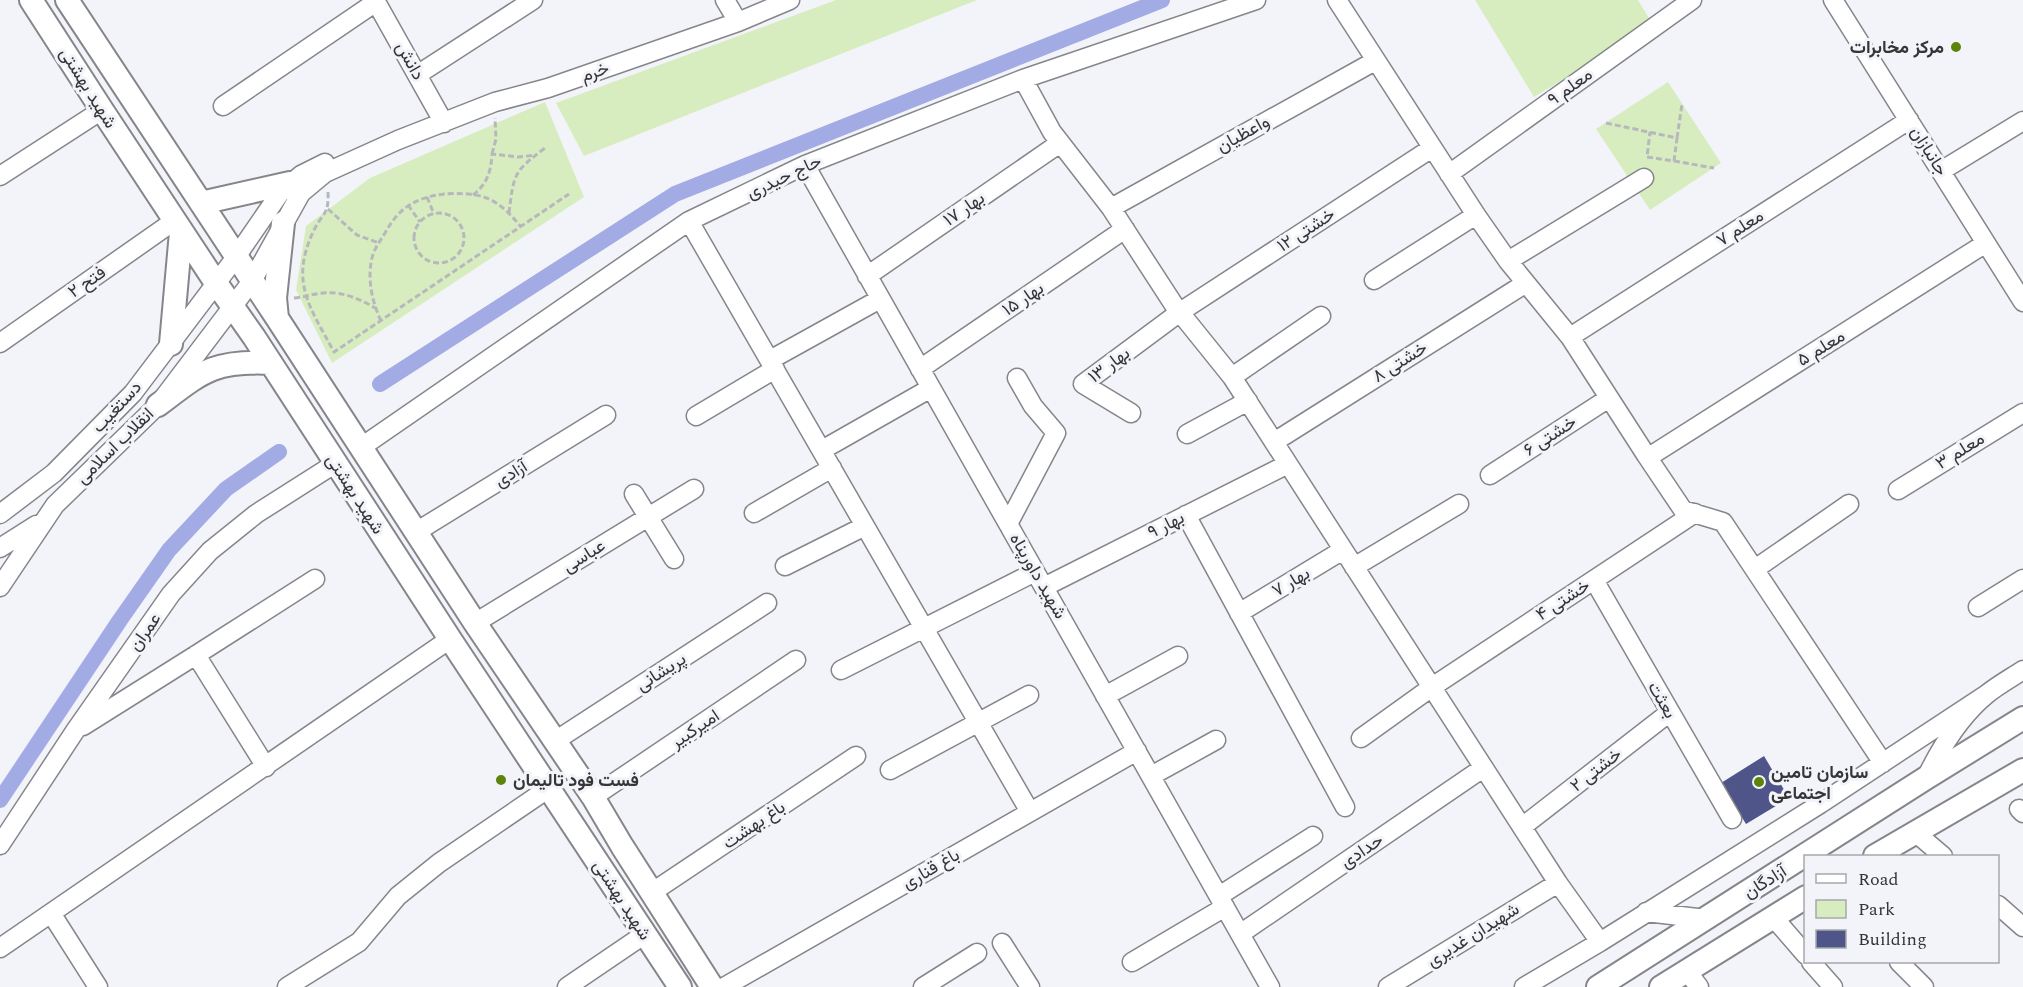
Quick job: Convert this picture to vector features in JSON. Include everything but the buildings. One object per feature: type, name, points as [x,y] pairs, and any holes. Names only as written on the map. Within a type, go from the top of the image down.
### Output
[{"type":"main road","name":"شهید بهشتی","points":[[31,0],[680,987]]},
{"type":"main road","name":"شهید بهشتی","points":[[67,0],[475,623],[593,797],[651,893],[712,987]]},
{"type":"main road","points":[[62,47],[87,32]]},
{"type":"main road","points":[[201,203],[290,183]]},
{"type":"main road","points":[[277,318],[274,298],[283,223]]},
{"type":"main road","points":[[171,344],[178,226]]},
{"type":"main road","points":[[158,405],[211,368],[230,363],[271,363]]},
{"type":"main road","name":"آزادگان","points":[[1806,855],[2023,718]]},
{"type":"main road","points":[[1877,855],[2023,770]]},
{"type":"main road","points":[[1821,855],[1856,831],[1869,815]]},
{"type":"main road","name":"آزادگان","points":[[1598,987],[1804,856]]},
{"type":"main road","points":[[1804,867],[1786,880],[1782,885],[1781,894],[1786,899],[1804,896]]},
{"type":"main road","name":"آزادگان","points":[[1661,987],[1693,979],[1773,917],[1804,897]]},
{"type":"street","points":[[417,75],[533,0]]},
{"type":"street","points":[[725,0],[738,22]]},
{"type":"street","name":"خرم","points":[[216,283],[280,193],[290,183],[324,163],[398,140],[495,102],[548,88],[738,22],[790,0]]},
{"type":"street","name":"حاج حیدری","points":[[360,448],[689,221],[805,165],[1023,79],[1256,0]]},
{"type":"street","points":[[1337,0],[1476,215],[1508,261],[1570,337],[1609,398],[1651,454],[1683,510],[1723,522],[1883,763]]},
{"type":"street","name":"معلم ۹","points":[[1449,174],[1692,0]]},
{"type":"street","name":"جانبازان","points":[[1833,0],[2021,295]]},
{"type":"street","points":[[223,106],[376,1]]},
{"type":"street","name":"دانش","points":[[376,1],[444,123]]},
{"type":"street","name":"واعظیان","points":[[1112,208],[1376,61]]},
{"type":"street","points":[[1023,79],[1052,132],[1112,208],[1180,312],[1232,377],[1557,883],[1600,942]]},
{"type":"street","points":[[0,176],[102,110]]},
{"type":"street","name":"معلم ۷","points":[[1570,337],[1909,120]]},
{"type":"street","points":[[1941,171],[2023,121]]},
{"type":"street","name":"خرم","points":[[252,281],[301,193],[325,172],[398,140]]},
{"type":"street","name":"بهار ۱۷","points":[[867,276],[1060,143]]},
{"type":"street","name":"خشتی ۱۲","points":[[1180,312],[1432,148]]},
{"type":"street","name":"شهید داورپناه","points":[[805,165],[1270,987]]},
{"type":"street","points":[[1508,261],[1644,178]]},
{"type":"street","points":[[1374,280],[1476,215]]},
{"type":"street","points":[[689,221],[1030,812]]},
{"type":"street","name":"فتح ۲","points":[[0,343],[178,226]]},
{"type":"street","name":"بهار ۱۵","points":[[921,369],[1125,229]]},
{"type":"street","name":"معلم ۵","points":[[1651,454],[1986,243]]},
{"type":"street","name":"انقلاب اسلامی","points":[[0,587],[55,505],[158,405],[252,281]]},
{"type":"street","name":"دستغیب","points":[[0,514],[54,473],[133,393],[216,283]]},
{"type":"street","name":"خشتی ۸","points":[[1274,442],[1526,283]]},
{"type":"street","points":[[696,416],[772,365],[880,299]]},
{"type":"street","name":"بهار ۱۳","points":[[1131,413],[1083,384],[1180,312]]},
{"type":"street","points":[[1232,377],[1321,316]]},
{"type":"street","points":[[1008,524],[1056,433],[1033,406],[1017,378]]},
{"type":"street","points":[[822,450],[931,388]]},
{"type":"street","name":"خشتی ۶","points":[[1490,475],[1609,398]]},
{"type":"street","points":[[1187,434],[1248,401]]},
{"type":"street","name":"معلم ۳","points":[[1898,490],[2023,413]]},
{"type":"street","name":"آزادی","points":[[416,532],[606,415]]},
{"type":"street","name":"عمران","points":[[0,844],[75,730],[171,594],[210,551],[256,514],[336,464]]},
{"type":"street","name":"بهار ۹","points":[[841,670],[924,628],[1186,515],[1288,464]]},
{"type":"street","points":[[754,513],[832,468]]},
{"type":"street","name":"عباسی","points":[[475,623],[694,489]]},
{"type":"street","points":[[634,494],[674,559]]},
{"type":"street","points":[[1354,567],[1459,504]]},
{"type":"street","points":[[1755,569],[1849,504]]},
{"type":"street","name":"خشتی ۴","points":[[1360,738],[1432,687],[1695,513]]},
{"type":"street","points":[[1186,515],[1345,807]]},
{"type":"street","points":[[0,548],[43,520]]},
{"type":"street","points":[[785,566],[866,526]]},
{"type":"street","name":"بهار ۷","points":[[1239,613],[1343,550]]},
{"type":"street","points":[[75,730],[196,656],[315,579]]},
{"type":"street","points":[[1978,607],[2023,579]]},
{"type":"street","name":"بعثت","points":[[1594,580],[1732,819]]},
{"type":"street","name":"پریشانی","points":[[555,741],[767,603]]},
{"type":"street","points":[[0,948],[450,639]]},
{"type":"street","points":[[196,656],[266,766]]},
{"type":"street","points":[[1105,696],[1178,656]]},
{"type":"street","name":"امیرکبیر","points":[[593,797],[796,660]]},
{"type":"street","points":[[1524,987],[1600,942],[1883,763],[2023,670]]},
{"type":"street","points":[[1926,778],[1955,727],[1987,694]]},
{"type":"street","points":[[890,770],[1029,695]]},
{"type":"street","name":"خشتی ۲","points":[[1521,827],[1670,712]]},
{"type":"street","points":[[1151,776],[1216,740]]},
{"type":"street","name":"باغ قناری","points":[[724,987],[1137,751]]},
{"type":"street","name":"باغ بهشت","points":[[651,893],[856,756]]},
{"type":"street","name":"حدادی","points":[[1240,934],[1484,768]]},
{"type":"street","points":[[287,987],[359,942],[398,896],[439,863],[549,788]]},
{"type":"street","points":[[1916,833],[1942,855]]},
{"type":"street","points":[[1132,962],[1313,836]]},
{"type":"street","name":"شهیدان غدیری","points":[[1388,987],[1557,883]]},
{"type":"street","points":[[1999,906],[2023,927]]},
{"type":"street","points":[[1647,912],[1706,919]]},
{"type":"street","points":[[51,913],[98,987]]},
{"type":"street","points":[[1773,917],[1804,953]]},
{"type":"street","points":[[567,987],[645,934]]},
{"type":"street","points":[[1002,944],[1030,987]]},
{"type":"street","points":[[922,987],[978,953]]},
{"type":"street","points":[[1812,963],[1833,987]]},
{"type":"street","points":[[1900,963],[1924,987]]},
{"type":"path","points":[[472,196],[483,187],[491,169],[496,139],[495,102]]},
{"type":"path","points":[[1674,161],[1682,104]]},
{"type":"path","points":[[1606,123],[1677,138]]},
{"type":"path","points":[[1650,132],[1647,157],[1714,168]]},
{"type":"path","points":[[509,213],[512,187],[519,168],[545,148]]},
{"type":"path","points":[[492,154],[518,157],[536,155]]},
{"type":"path","points":[[381,321],[375,309],[369,276],[372,256],[394,216],[408,205],[427,197],[457,193],[489,199],[509,213],[521,227]]},
{"type":"path","points":[[379,243],[357,235],[328,208],[314,230],[302,266],[305,297],[334,352],[569,195]]},
{"type":"path","points":[[427,197],[434,214]]},
{"type":"path","points":[[408,205],[420,222]]},
{"type":"path","points":[[434,214],[450,216],[461,226],[464,234],[461,249],[450,260],[442,262],[433,262],[419,253],[414,237],[420,222],[434,214]]},
{"type":"path","points":[[305,297],[324,293],[342,294],[361,300],[375,309]]},
{"type":"green space","points":[[836,0],[977,0],[584,156],[556,103]]},
{"type":"green space","points":[[1475,0],[1638,0],[1653,25],[1534,97]]},
{"type":"green space","points":[[1668,82],[1721,163],[1650,210],[1596,129]]},
{"type":"green space","points":[[545,102],[584,197],[332,363],[296,290],[306,226],[370,178]]},
{"type":"waterway","points":[[380,384],[675,194],[1162,0]]},
{"type":"waterway","points":[[0,800],[169,550],[226,489],[279,452]]},
{"type":"place","name":"مرکز مخابرات","points":[[1956,47]]},
{"type":"place","name":"فست فود تالیمان","points":[[501,780]]},
{"type":"place","name":"سازمان تامین اجتماعی","points":[[1759,782]]}]
